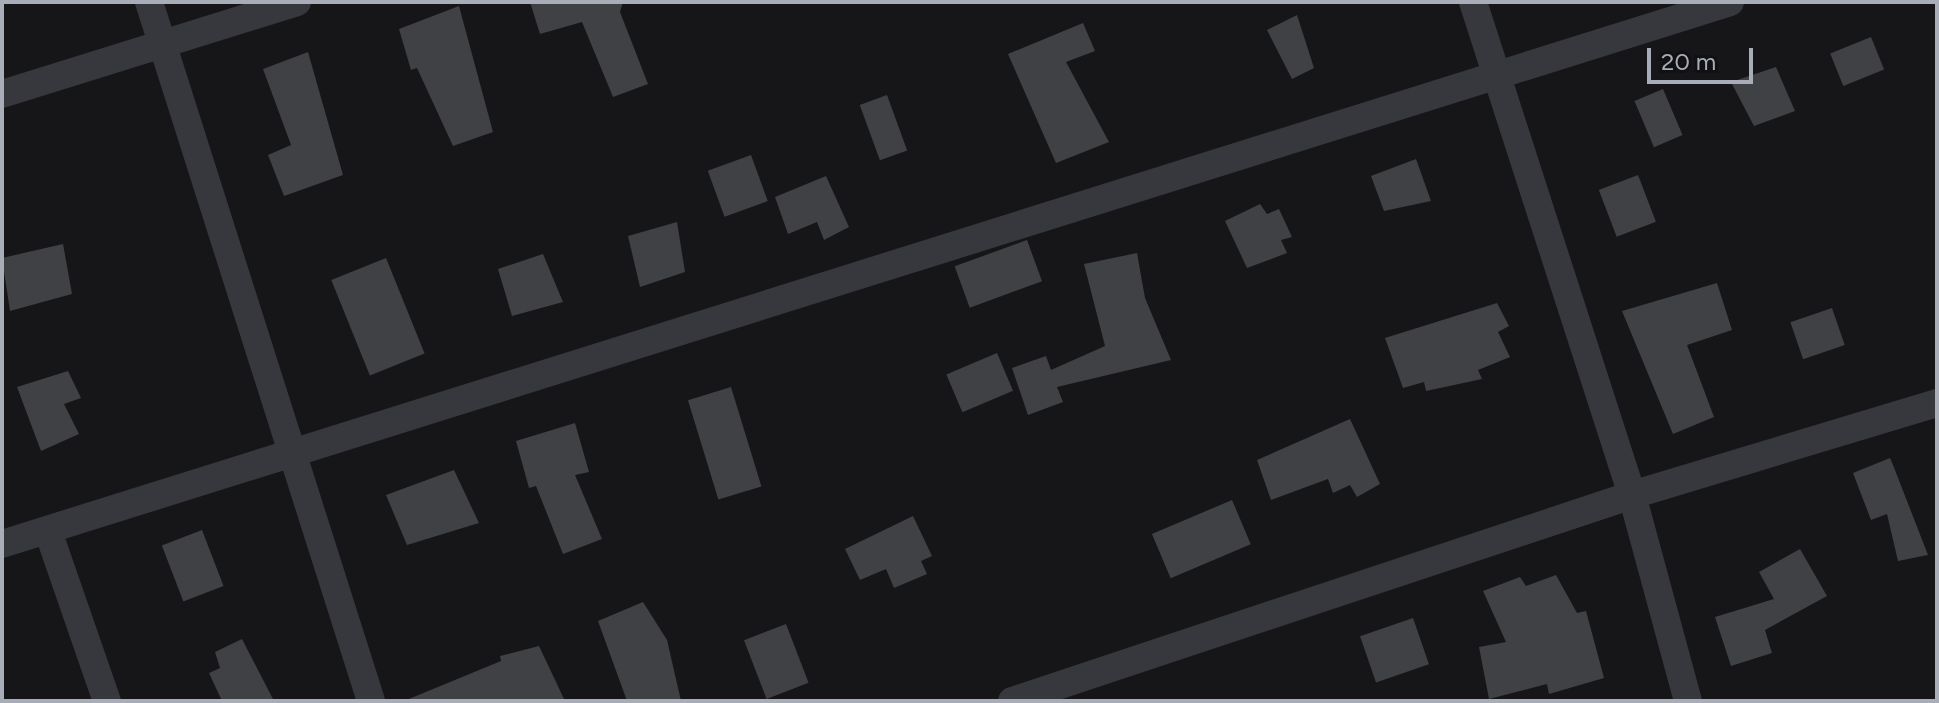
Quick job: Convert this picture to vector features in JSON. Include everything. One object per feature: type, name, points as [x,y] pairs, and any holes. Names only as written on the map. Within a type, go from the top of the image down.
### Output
[{"type":"street","points":[[149,2],[371,701]]},
{"type":"street","points":[[2,94],[297,2]]},
{"type":"street","points":[[1473,2],[1632,495],[1688,701]]},
{"type":"street","points":[[2,544],[1730,2]]},
{"type":"street","points":[[1012,701],[1632,495],[1937,403]]},
{"type":"street","points":[[48,531],[107,701]]},
{"type":"building","points":[[530,2],[623,2],[620,12],[648,84],[613,97],[582,22],[540,34]]},
{"type":"building","points":[[459,6],[493,132],[453,146],[417,68],[411,70],[399,29]]},
{"type":"building","points":[[1297,15],[1314,68],[1292,79],[1267,30]]},
{"type":"building","points":[[1083,23],[1095,51],[1066,62],[1109,142],[1056,163],[1008,54]]},
{"type":"building","points":[[1871,37],[1884,69],[1843,86],[1830,53]]},
{"type":"building","points":[[308,52],[343,175],[284,196],[268,155],[291,145],[263,69]]},
{"type":"building","points":[[1776,67],[1795,111],[1754,126],[1731,82]]},
{"type":"building","points":[[1663,89],[1683,135],[1654,147],[1634,101]]},
{"type":"building","points":[[887,95],[907,150],[880,160],[860,105]]},
{"type":"building","points":[[751,155],[768,201],[725,217],[708,171]]},
{"type":"building","points":[[1416,159],[1431,201],[1384,211],[1371,176]]},
{"type":"building","points":[[1638,175],[1656,222],[1617,237],[1599,190]]},
{"type":"building","points":[[826,176],[849,227],[824,240],[817,222],[788,234],[775,197]]},
{"type":"building","points":[[1260,204],[1267,214],[1279,209],[1292,237],[1281,240],[1287,253],[1247,268],[1225,221]]},
{"type":"building","points":[[677,222],[685,272],[640,287],[628,236]]},
{"type":"building","points":[[1027,240],[1042,281],[970,308],[955,266]]},
{"type":"building","points":[[63,244],[72,294],[10,311],[2,258]]},
{"type":"building","points":[[1137,253],[1145,298],[1171,360],[1057,387],[1063,402],[1028,415],[1012,368],[1046,356],[1051,370],[1105,346],[1084,264]]},
{"type":"building","points":[[543,254],[563,302],[512,316],[498,269]]},
{"type":"building","points":[[386,258],[425,353],[370,376],[331,280]]},
{"type":"building","points":[[1717,283],[1732,330],[1687,345],[1714,417],[1673,434],[1622,311]]},
{"type":"building","points":[[1497,303],[1509,326],[1498,332],[1510,357],[1478,370],[1482,379],[1426,391],[1424,382],[1403,388],[1385,338]]},
{"type":"building","points":[[1832,308],[1845,345],[1803,359],[1790,322]]},
{"type":"building","points":[[997,353],[1013,391],[962,412],[946,374]]},
{"type":"building","points":[[68,371],[81,398],[64,404],[79,434],[41,451],[17,387]]},
{"type":"building","points":[[731,387],[761,486],[718,500],[688,400]]},
{"type":"building","points":[[1350,419],[1380,484],[1357,497],[1350,485],[1333,493],[1328,479],[1271,500],[1257,460]]},
{"type":"building","points":[[575,423],[589,472],[575,475],[602,539],[563,554],[536,486],[529,488],[516,441]]},
{"type":"building","points":[[1890,458],[1928,555],[1898,561],[1887,514],[1871,520],[1853,473]]},
{"type":"building","points":[[454,470],[479,523],[407,545],[386,495]]},
{"type":"building","points":[[1232,500],[1251,544],[1171,578],[1152,534]]},
{"type":"building","points":[[913,516],[932,556],[921,561],[927,574],[894,588],[886,569],[860,580],[845,549]]},
{"type":"building","points":[[202,530],[224,586],[183,601],[162,545]]},
{"type":"building","points":[[1800,549],[1827,596],[1765,630],[1772,653],[1731,666],[1715,617],[1774,599],[1759,572]]},
{"type":"building","points":[[1556,575],[1577,613],[1586,611],[1604,678],[1549,694],[1547,684],[1489,699],[1479,647],[1506,642],[1483,591],[1520,577],[1526,586]]},
{"type":"building","points":[[643,602],[667,640],[681,701],[627,701],[598,621]]},
{"type":"building","points":[[1413,618],[1429,664],[1376,683],[1360,636]]},
{"type":"building","points":[[786,624],[809,683],[767,699],[744,640]]},
{"type":"building","points":[[242,639],[274,701],[222,701],[209,673],[220,668],[215,652]]},
{"type":"building","points":[[539,646],[565,701],[404,701],[501,661],[500,656]]}]
